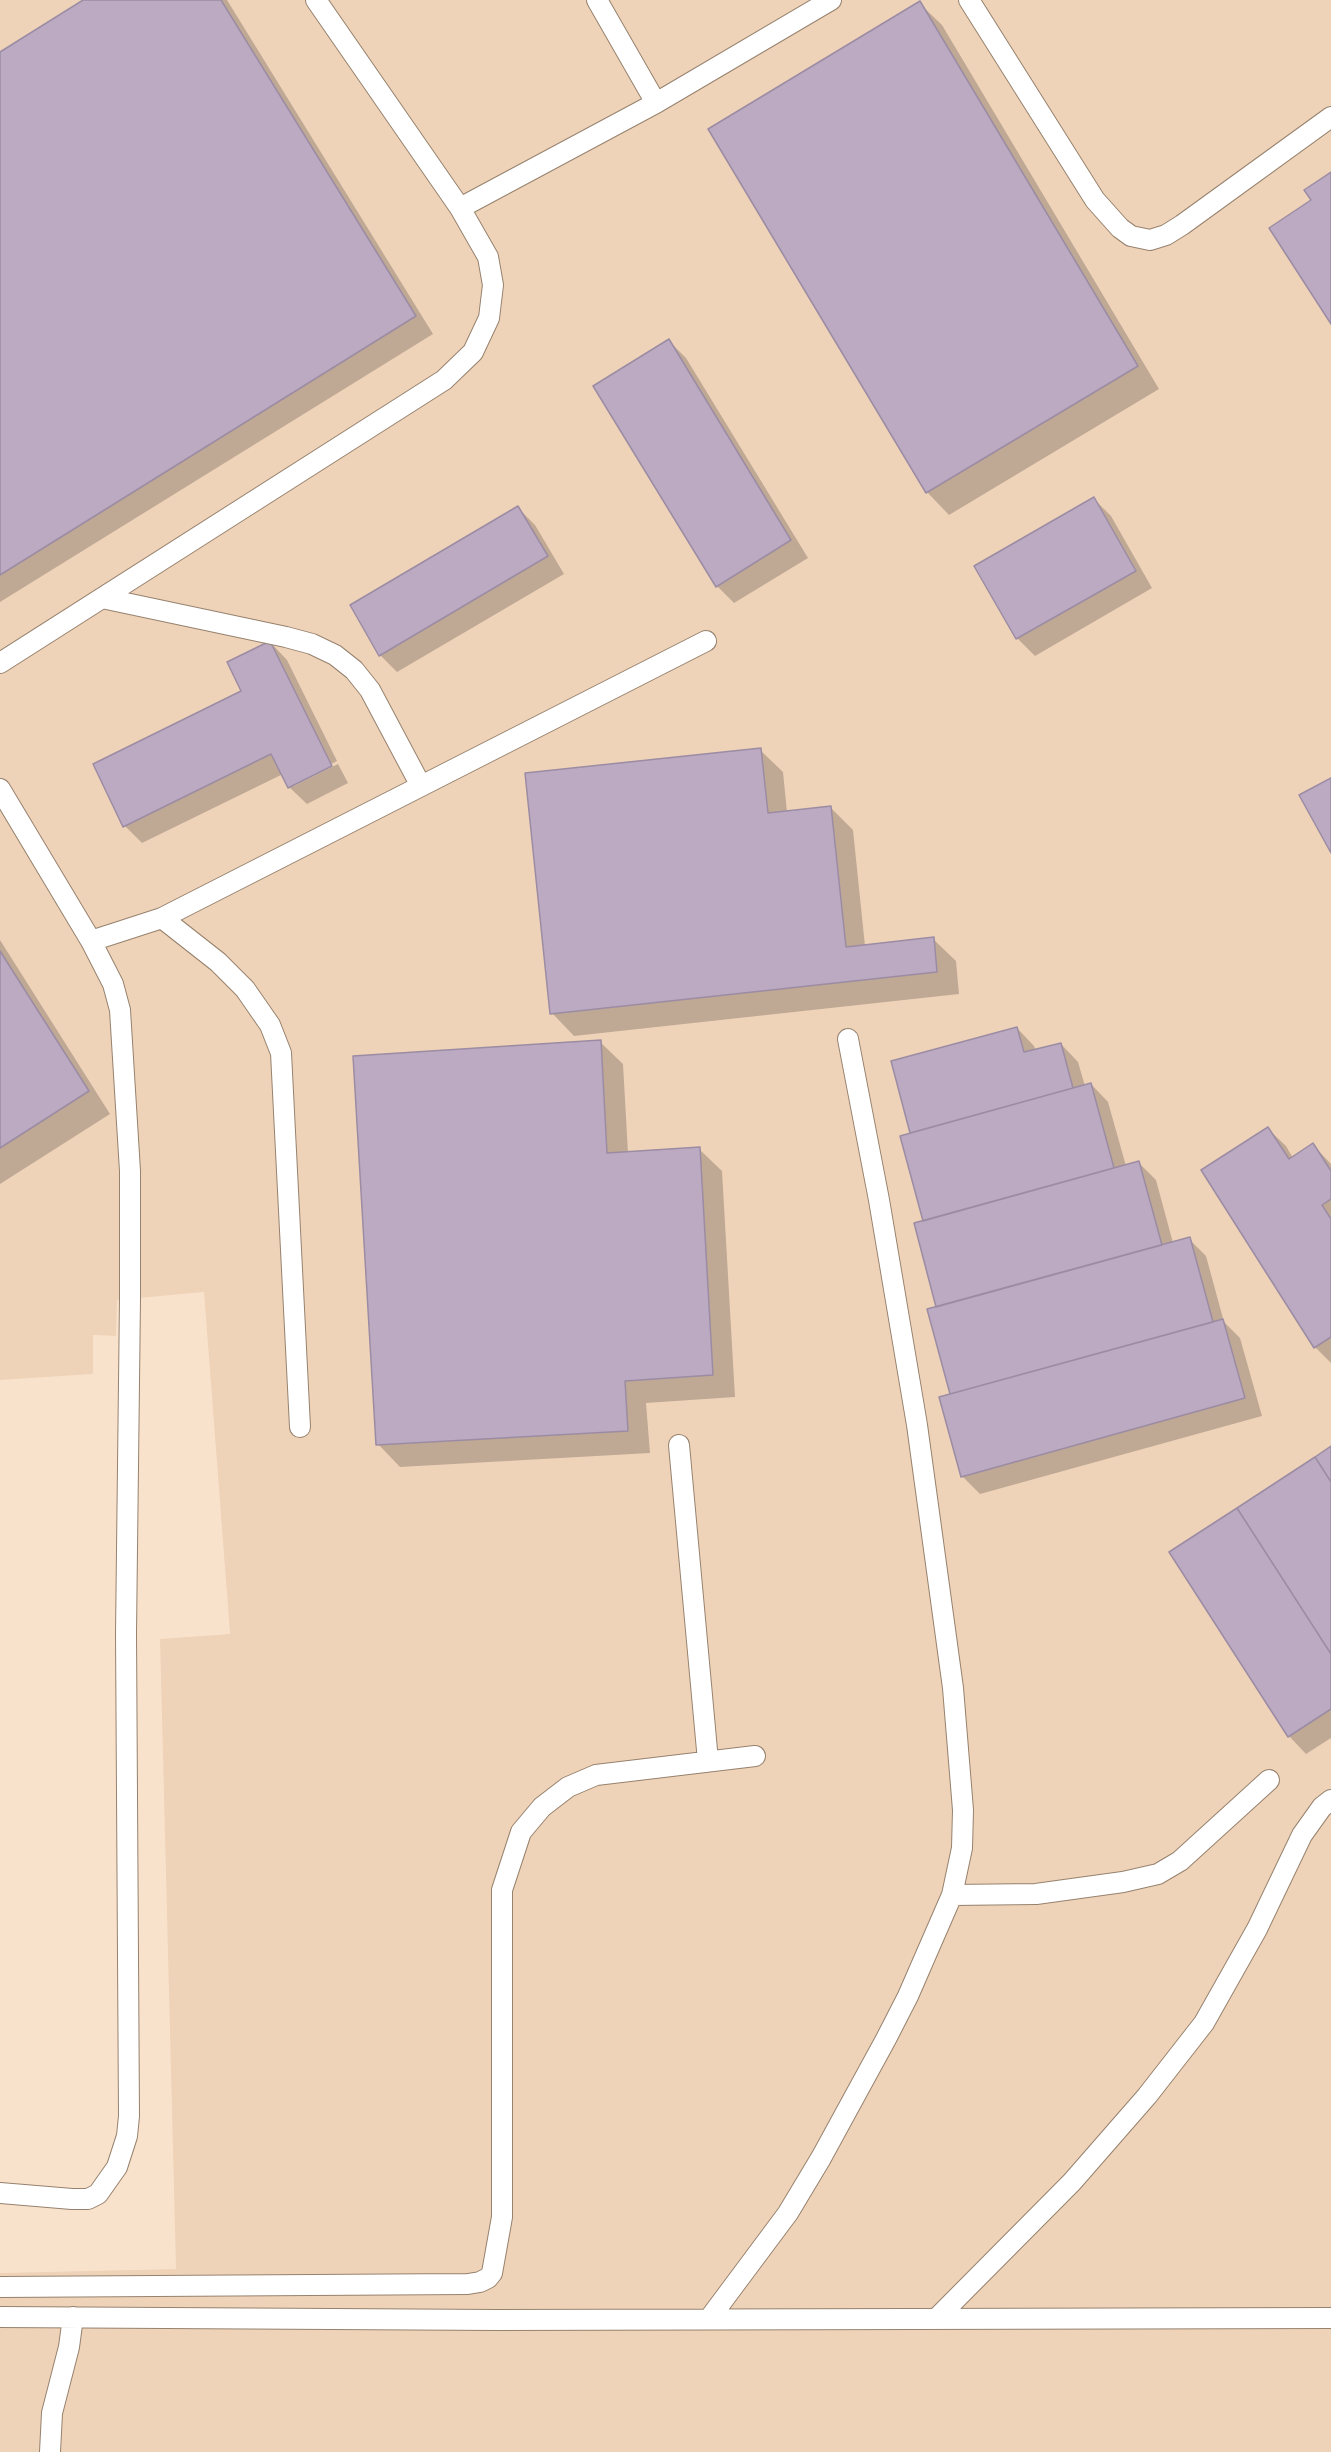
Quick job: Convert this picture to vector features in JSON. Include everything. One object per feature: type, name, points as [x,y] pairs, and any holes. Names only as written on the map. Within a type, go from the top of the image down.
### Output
[{"type":"lane","points":[[0,663],[444,380],[473,352],[489,318],[493,285],[488,257],[460,208],[316,0]]},
{"type":"lane","points":[[597,0],[656,103]]},
{"type":"lane","points":[[460,208],[656,103],[831,0]]},
{"type":"lane","points":[[969,0],[1095,200],[1120,228],[1131,236],[1150,240],[1166,235],[1331,117]]},
{"type":"lane","points":[[102,598],[286,637],[312,644],[335,655],[354,670],[370,690],[421,786]]},
{"type":"lane","points":[[91,941],[162,918],[706,641]]},
{"type":"lane","points":[[0,789],[91,941],[113,984],[120,1010],[130,1171],[126,1634],[129,2116],[127,2136],[117,2167],[98,2194],[88,2199],[0,2193]]},
{"type":"lane","points":[[162,918],[218,962],[245,989],[270,1025],[281,1053],[300,1428]]},
{"type":"lane","points":[[709,2319],[771,2238],[821,2158],[908,1996],[952,1895],[962,1848],[963,1810],[953,1688],[917,1425],[848,1039]]},
{"type":"lane","points":[[679,1445],[708,1761]]},
{"type":"lane","points":[[0,2287],[468,2284],[488,2278],[492,2272],[502,2217],[502,1890],[521,1832],[542,1807],[568,1786],[596,1774],[755,1756]]},
{"type":"lane","points":[[952,1895],[1036,1894],[1123,1882],[1158,1874],[1180,1861],[1269,1780]]},
{"type":"lane","points":[[937,2318],[1072,2182],[1147,2096],[1204,2023],[1257,1929],[1302,1835],[1322,1807],[1331,1800]]},
{"type":"lane","points":[[0,2317],[1331,2318]]},
{"type":"lane","points":[[50,2452],[52,2413],[69,2347],[73,2317]]},
{"type":"shaded area","points":[[0,0],[1331,0],[1331,2452],[0,2452],[0,2273],[176,2269],[160,1639],[230,1634],[204,1292],[117,1300],[116,1336],[93,1335],[93,1374],[0,1380]]},
{"type":"building","points":[[83,0],[221,0],[416,316],[0,575],[0,52]]},
{"type":"building","points":[[920,1],[1138,366],[926,493],[708,129]]},
{"type":"building","points":[[1331,172],[1331,324],[1269,228],[1311,200],[1304,190]]},
{"type":"building","points":[[669,339],[791,540],[716,587],[593,386]]},
{"type":"building","points":[[1094,497],[1136,571],[1016,639],[974,566]]},
{"type":"building","points":[[518,506],[548,556],[379,656],[350,605]]},
{"type":"building","points":[[270,641],[332,766],[288,788],[271,754],[123,827],[93,764],[241,691],[227,662]]},
{"type":"building","points":[[761,748],[768,813],[831,806],[846,947],[934,937],[937,972],[550,1014],[525,773]]},
{"type":"building","points":[[1331,778],[1331,853],[1299,795]]},
{"type":"building","points":[[0,951],[89,1091],[0,1148]]},
{"type":"building","points":[[1017,1027],[1024,1052],[1061,1043],[1073,1088],[910,1133],[891,1061]]},
{"type":"building","points":[[601,1040],[607,1153],[700,1147],[713,1375],[625,1381],[628,1431],[376,1445],[353,1056]]},
{"type":"building","points":[[1091,1083],[1114,1168],[923,1221],[900,1136]]},
{"type":"building","points":[[1268,1127],[1289,1159],[1313,1143],[1331,1171],[1331,1199],[1322,1205],[1331,1219],[1331,1337],[1314,1348],[1201,1170]]},
{"type":"building","points":[[1139,1161],[1162,1245],[936,1307],[914,1223]]},
{"type":"building","points":[[1190,1237],[1213,1322],[950,1394],[927,1309]]},
{"type":"building","points":[[1223,1319],[1245,1398],[961,1477],[939,1397]]},
{"type":"building","points":[[1331,1446],[1331,1482],[1315,1457]]},
{"type":"building","points":[[1315,1457],[1331,1482],[1331,1654],[1237,1508]]},
{"type":"building","points":[[1237,1508],[1331,1654],[1331,1709],[1288,1737],[1169,1552]]}]
